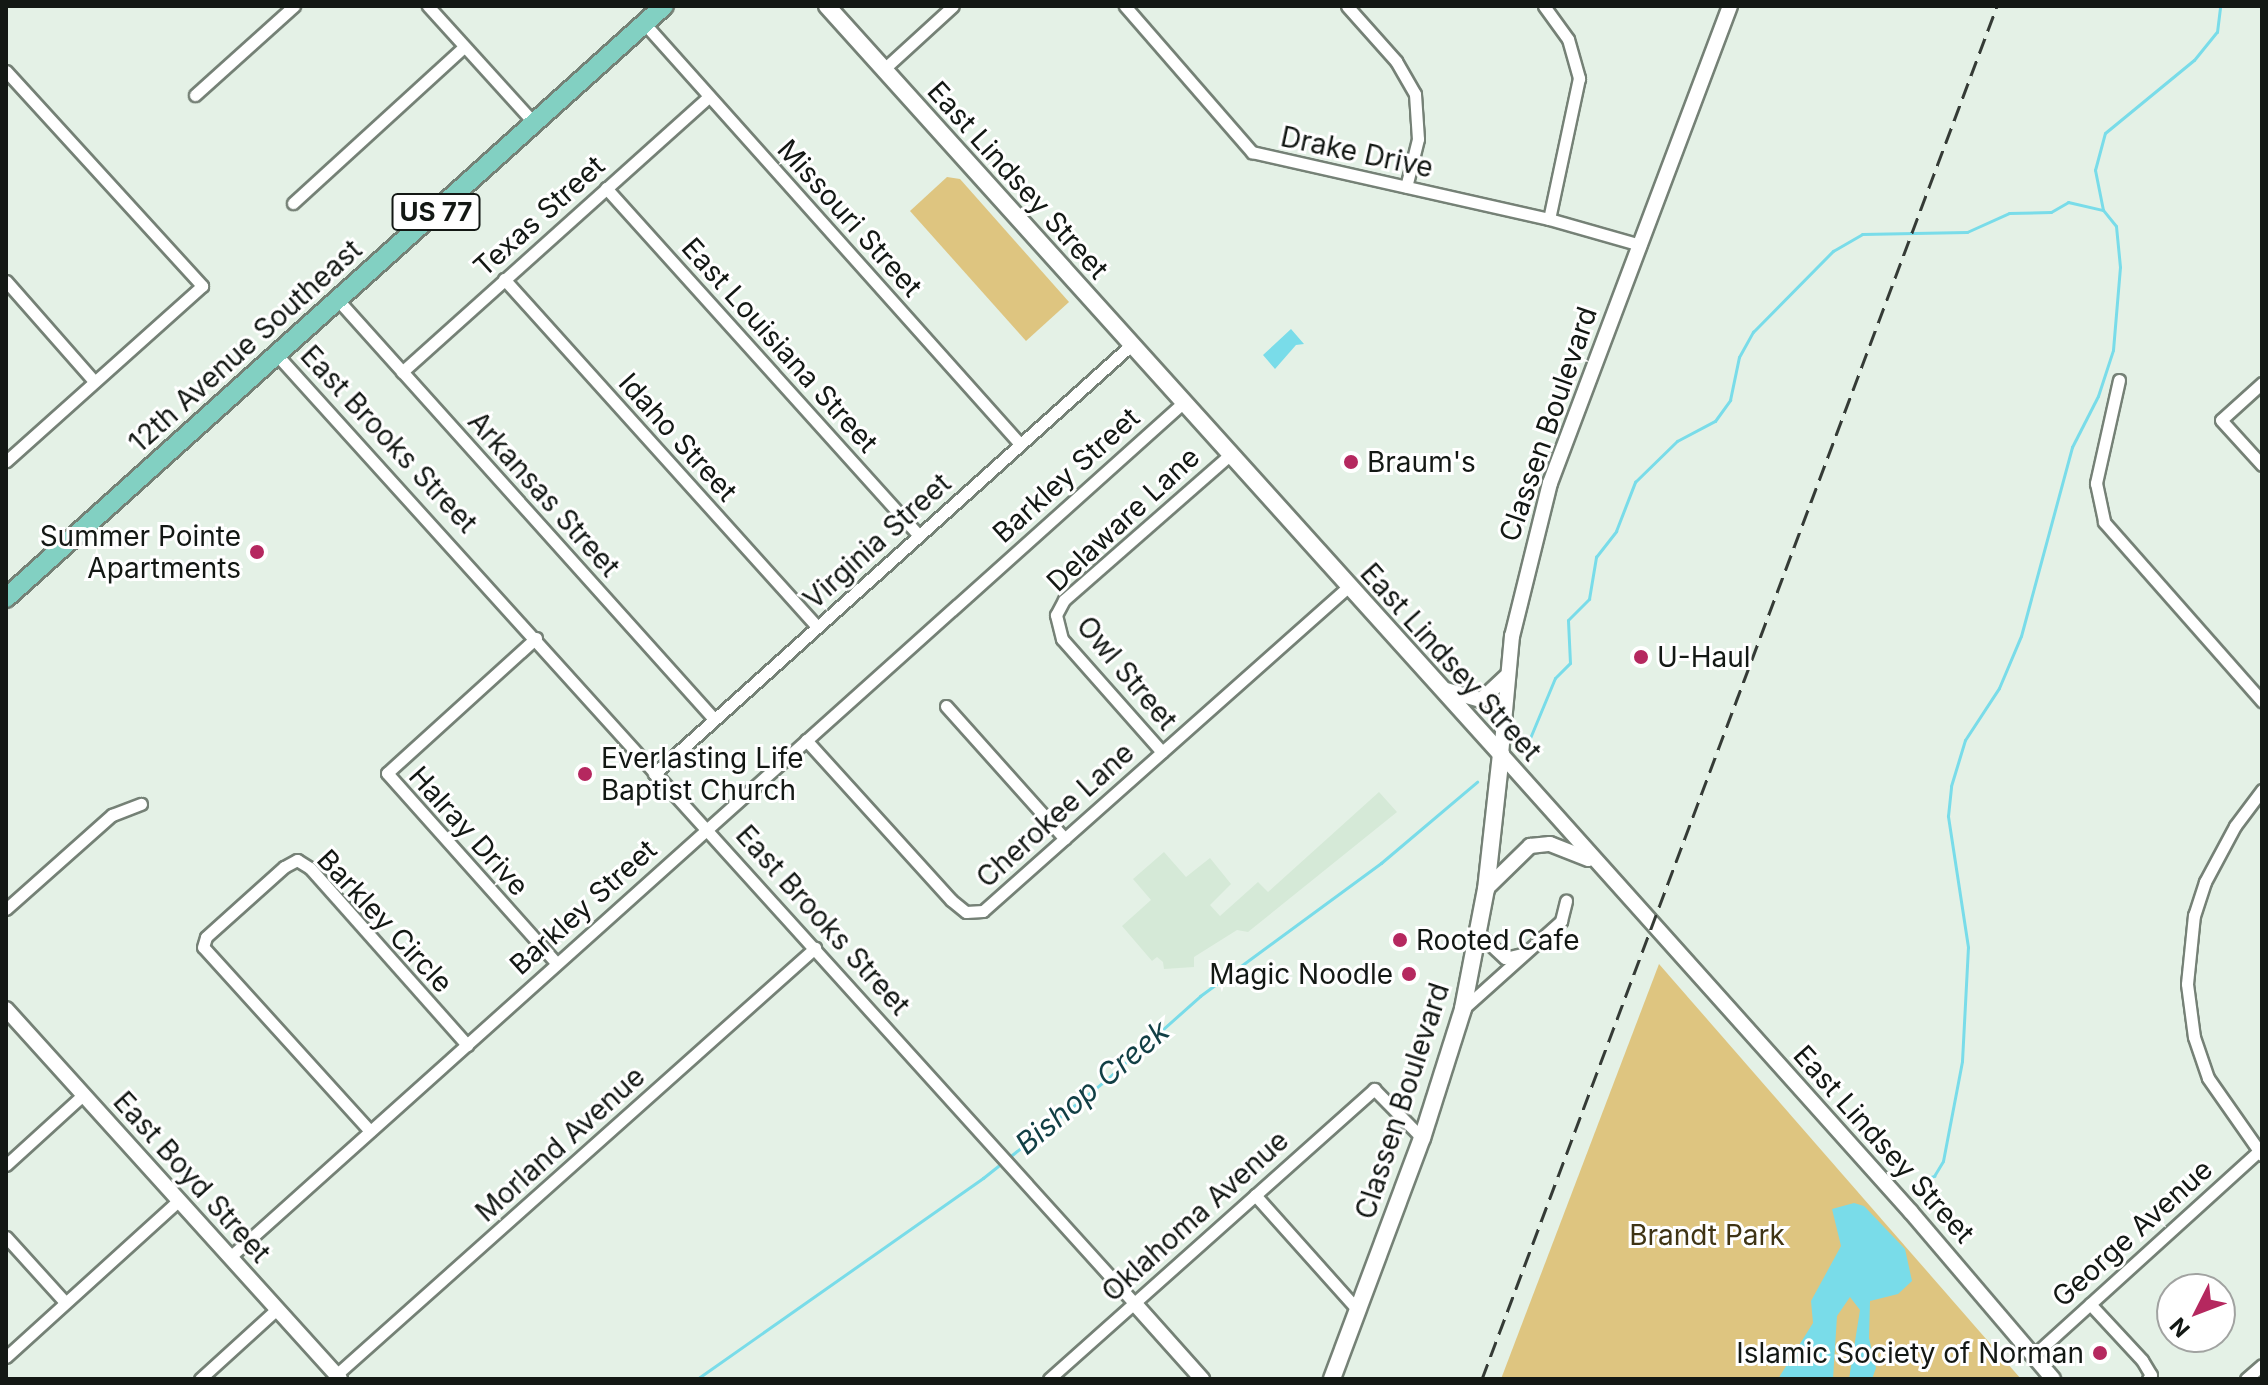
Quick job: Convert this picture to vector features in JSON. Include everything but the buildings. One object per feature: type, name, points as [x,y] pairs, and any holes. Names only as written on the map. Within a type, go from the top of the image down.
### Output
[{"type":"main road","name":"12th Avenue Southeast","points":[[6,598],[664,6]]},
{"type":"main road","name":"East Lindsey Street","points":[[827,6],[1501,754]]},
{"type":"main road","name":"Classen Boulevard","points":[[1332,1379],[1422,1138],[1463,1009],[1486,889],[1501,754]]},
{"type":"street","points":[[195,95],[294,6]]},
{"type":"street","points":[[428,6],[534,123]]},
{"type":"street","points":[[884,69],[953,6]]},
{"type":"street","name":"Drake Drive","points":[[1125,6],[1252,152],[1549,219],[1640,245]]},
{"type":"street","points":[[1347,6],[1396,61],[1415,94],[1418,139],[1406,187]]},
{"type":"street","points":[[1544,6],[1568,39],[1579,78],[1549,219]]},
{"type":"street","name":"Classen Boulevard","points":[[1501,754],[1507,677],[1517,613],[1550,483],[1730,6]]},
{"type":"street","name":"Missouri Street","points":[[644,23],[1020,444]]},
{"type":"street","points":[[293,203],[464,47]]},
{"type":"street","points":[[6,71],[202,286],[6,461]]},
{"type":"street","name":"Texas Street","points":[[402,372],[709,97]]},
{"type":"street","name":"East Louisiana Street","points":[[606,188],[918,535]]},
{"type":"street","name":"Idaho Street","points":[[504,279],[817,627]]},
{"type":"street","points":[[6,281],[94,381]]},
{"type":"street","name":"Arkansas Street","points":[[338,300],[714,719]]},
{"type":"street","name":"Virginia Street","points":[[654,774],[1132,344]]},
{"type":"street","name":"East Brooks Street","points":[[277,355],[536,638],[654,774],[815,948],[1202,1379]]},
{"type":"street","points":[[2119,380],[2096,483],[2104,522],[2262,701]]},
{"type":"street","points":[[2262,383],[2221,420],[2262,465]]},
{"type":"street","name":"Barkley Street","points":[[230,1257],[1184,402]]},
{"type":"street","name":"Delaware Lane","points":[[1055,624],[1064,600],[1231,454]]},
{"type":"street","name":"Cherokee Lane","points":[[806,740],[966,912],[992,906],[1348,587]]},
{"type":"street","name":"Owl Street","points":[[1055,624],[1067,645],[1162,752]]},
{"type":"street","name":"Halray Drive","points":[[536,638],[395,761],[387,773],[556,963]]},
{"type":"street","points":[[1446,690],[1481,700],[1507,677]]},
{"type":"street","points":[[946,706],[1065,839]]},
{"type":"street","name":"East Lindsey Street","points":[[1501,754],[1593,862],[2035,1354],[2053,1379]]},
{"type":"street","points":[[2261,1151],[2208,1078],[2194,1037],[2187,984],[2194,915],[2205,882],[2235,826],[2262,790]]},
{"type":"street","points":[[6,909],[112,815],[141,804]]},
{"type":"street","points":[[1486,889],[1530,846],[1550,844],[1593,862]]},
{"type":"street","name":"Barkley Circle","points":[[370,1131],[203,947],[206,937],[284,867],[297,860],[310,868],[467,1045]]},
{"type":"street","points":[[1463,1009],[1561,921],[1566,901]]},
{"type":"street","points":[[1479,934],[1505,958],[1526,952]]},
{"type":"street","name":"Morland Avenue","points":[[338,1377],[815,948]]},
{"type":"street","name":"East Boyd Street","points":[[6,1009],[338,1377]]},
{"type":"street","name":"Oklahoma Avenue","points":[[1049,1379],[1374,1089],[1422,1138]]},
{"type":"street","points":[[6,1165],[83,1095]]},
{"type":"street","name":"George Avenue","points":[[2035,1354],[2261,1151]]},
{"type":"street","points":[[1255,1195],[1358,1310]]},
{"type":"street","points":[[6,1357],[178,1201]]},
{"type":"street","points":[[6,1237],[65,1302]]},
{"type":"street","points":[[2090,1304],[2142,1360],[2148,1379]]},
{"type":"street","points":[[200,1379],[277,1309]]},
{"type":"street","name":"East Lindsey Street","points":[[2035,1354],[2063,1379]]},
{"type":"street","points":[[2246,1379],[2262,1365]]},
{"type":"shaded area","points":[[1379,792],[1397,812],[1248,932],[1237,930],[1194,957],[1194,967],[1164,969],[1163,962],[1157,957],[1152,961],[1122,926],[1151,900],[1133,879],[1164,852],[1186,877],[1210,858],[1231,884],[1210,905],[1220,916],[1258,882],[1268,892]]},
{"type":"green space","points":[[947,177],[960,179],[1069,302],[1026,341],[910,211]]},
{"type":"green space","name":"Brandt Park","points":[[1659,964],[2021,1379],[1501,1379]]},
{"type":"water","points":[[1291,329],[1304,344],[1296,345],[1275,369],[1263,355]]},
{"type":"water","points":[[1854,1203],[1864,1206],[1905,1249],[1912,1281],[1898,1294],[1870,1301],[1869,1338],[1876,1368],[1872,1379],[1849,1379],[1860,1310],[1850,1297],[1837,1316],[1833,1379],[1778,1379],[1813,1323],[1811,1301],[1841,1246],[1832,1209]]},
{"type":"waterway","name":"Bishop Creek","points":[[2103,210],[2095,170],[2105,133],[2194,60],[2217,32],[2220,6]]},
{"type":"waterway","name":"Bishop Creek","points":[[1530,738],[1555,678],[1570,663],[1568,620],[1589,599],[1596,557],[1616,531],[1635,482],[1677,441],[1715,421],[1730,400],[1739,357],[1753,332],[1833,251],[1862,234],[1967,232],[2009,213],[2051,212],[2068,202],[2103,210]]},
{"type":"waterway","points":[[1919,1180],[1934,1176],[1943,1161],[1962,1061],[1968,947],[1948,816],[1951,786],[1965,740],[1999,688],[2021,636],[2072,447],[2098,396],[2113,350],[2120,267],[2116,226],[2103,210]]},
{"type":"waterway","name":"Bishop Creek","points":[[697,1379],[983,1178],[1107,1079],[1200,996],[1381,863],[1477,782]]},
{"type":"railway","points":[[1482,1379],[1997,6]]},
{"type":"place","name":"Braum's","points":[[1351,462]]},
{"type":"place","name":"Summer Pointe Apartments","points":[[257,552]]},
{"type":"place","name":"U-Haul","points":[[1641,657]]},
{"type":"place","name":"Everlasting Life Baptist Church","points":[[585,774]]},
{"type":"place","name":"Rooted Cafe","points":[[1400,940]]},
{"type":"place","name":"Magic Noodle","points":[[1409,974]]},
{"type":"place","name":"Islamic Society of Norman","points":[[2100,1353]]}]
